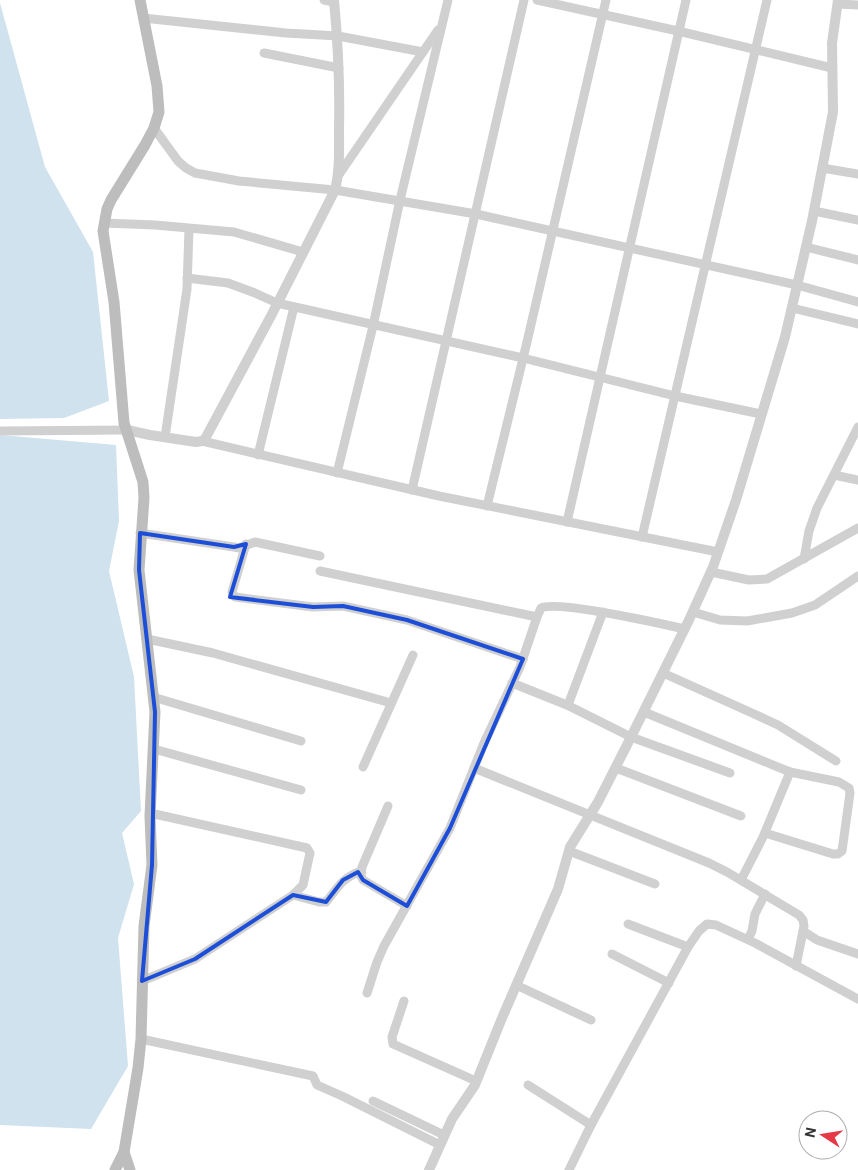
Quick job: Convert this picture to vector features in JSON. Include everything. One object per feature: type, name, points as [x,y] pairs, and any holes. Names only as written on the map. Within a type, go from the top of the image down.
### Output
[{"type":"main road","points":[[115,1170],[124,1152],[141,1039],[144,926],[152,865],[150,813],[155,712],[138,570],[144,498],[143,482],[127,430],[121,402],[117,330],[104,238],[104,223],[111,200],[154,128],[159,112],[157,86],[140,0]]},
{"type":"main road","points":[[124,1152],[130,1170]]},
{"type":"street","points":[[337,473],[448,0]]},
{"type":"street","points":[[412,490],[524,0]]},
{"type":"street","points":[[537,0],[832,68]]},
{"type":"street","points":[[487,506],[606,0]]},
{"type":"street","points":[[567,522],[686,0]]},
{"type":"street","points":[[642,537],[767,0]]},
{"type":"street","points":[[202,442],[335,190],[338,176],[339,68],[338,36],[331,1]]},
{"type":"street","points":[[429,1170],[452,1119],[476,1081],[558,889],[569,851],[632,737],[711,572],[736,500],[785,336],[806,247],[833,112],[832,43],[838,2],[858,5]]},
{"type":"street","points":[[143,18],[286,33],[338,36],[423,52]]},
{"type":"street","points":[[338,176],[442,24]]},
{"type":"street","points":[[264,53],[339,68]]},
{"type":"street","points":[[154,128],[178,161],[186,168],[196,172],[240,181],[335,190],[476,214],[706,264],[797,285],[858,302]]},
{"type":"street","points":[[822,168],[858,174]]},
{"type":"street","points":[[814,211],[858,220]]},
{"type":"street","points":[[104,223],[234,232],[303,252]]},
{"type":"street","points":[[165,437],[176,374],[187,278],[189,229]]},
{"type":"street","points":[[806,247],[858,260]]},
{"type":"street","points":[[187,278],[228,283],[294,308],[523,358],[675,396],[761,414]]},
{"type":"street","points":[[258,454],[294,308]]},
{"type":"street","points":[[792,308],[858,324]]},
{"type":"street","points":[[804,559],[808,531],[817,508],[858,428]]},
{"type":"street","points":[[0,431],[127,430],[202,442],[487,506],[718,552]]},
{"type":"street","points":[[834,475],[858,480]]},
{"type":"street","points":[[711,572],[749,580],[767,579],[858,528]]},
{"type":"street","points":[[140,533],[239,548],[255,542],[320,556]]},
{"type":"street","points":[[246,544],[232,592],[235,597],[313,607],[343,606],[407,620],[523,659]]},
{"type":"street","points":[[320,571],[537,617]]},
{"type":"street","points":[[693,612],[720,620],[747,621],[792,613],[815,605],[858,576]]},
{"type":"street","points":[[367,993],[381,954],[446,836],[484,743],[523,659],[541,608],[545,606],[603,612],[685,629]]},
{"type":"street","points":[[568,706],[594,641],[603,612]]},
{"type":"street","points":[[147,639],[213,653],[392,703]]},
{"type":"street","points":[[363,767],[413,655]]},
{"type":"street","points":[[663,673],[778,725],[836,761]]},
{"type":"street","points":[[512,683],[568,706],[632,737],[730,773]]},
{"type":"street","points":[[153,697],[301,741]]},
{"type":"street","points":[[644,712],[790,772],[839,782],[849,788],[842,851],[838,854],[765,832]]},
{"type":"street","points":[[154,750],[301,790]]},
{"type":"street","points":[[474,768],[709,863],[765,894],[799,915],[803,920],[796,966]]},
{"type":"street","points":[[616,768],[741,816]]},
{"type":"street","points":[[741,880],[765,832],[790,772]]},
{"type":"street","points":[[293,895],[318,902],[326,902],[343,880],[360,871],[388,806]]},
{"type":"street","points":[[142,981],[195,959],[293,895],[303,885],[310,853],[307,848],[150,813]]},
{"type":"street","points":[[569,851],[655,884]]},
{"type":"street","points":[[360,871],[363,880],[407,906]]},
{"type":"street","points":[[748,939],[755,914],[765,894]]},
{"type":"street","points":[[628,924],[688,947]]},
{"type":"street","points":[[569,1170],[591,1125],[688,947],[699,931],[707,924],[716,924],[748,939],[858,999]]},
{"type":"street","points":[[802,931],[817,940],[858,954]]},
{"type":"street","points":[[612,954],[670,983]]},
{"type":"street","points":[[516,985],[591,1020]]},
{"type":"street","points":[[404,1001],[392,1037],[393,1044],[476,1081]]},
{"type":"street","points":[[141,1039],[313,1076],[317,1086],[342,1096],[440,1145]]},
{"type":"street","points":[[528,1085],[591,1125]]},
{"type":"street","points":[[373,1101],[444,1135]]},
{"type":"highlighted area","points":[[140,533],[234,547],[246,544],[230,597],[313,607],[343,606],[407,620],[523,659],[450,828],[407,906],[363,880],[358,872],[343,880],[326,902],[293,895],[195,959],[142,981],[152,865],[155,712],[139,570]]},
{"type":"water","points":[[0,3],[45,167],[93,252],[109,401],[64,418],[0,419]]},
{"type":"water","points":[[0,435],[116,445],[119,521],[109,571],[134,677],[141,811],[122,833],[134,884],[118,938],[128,1066],[91,1129],[0,1125]]}]
